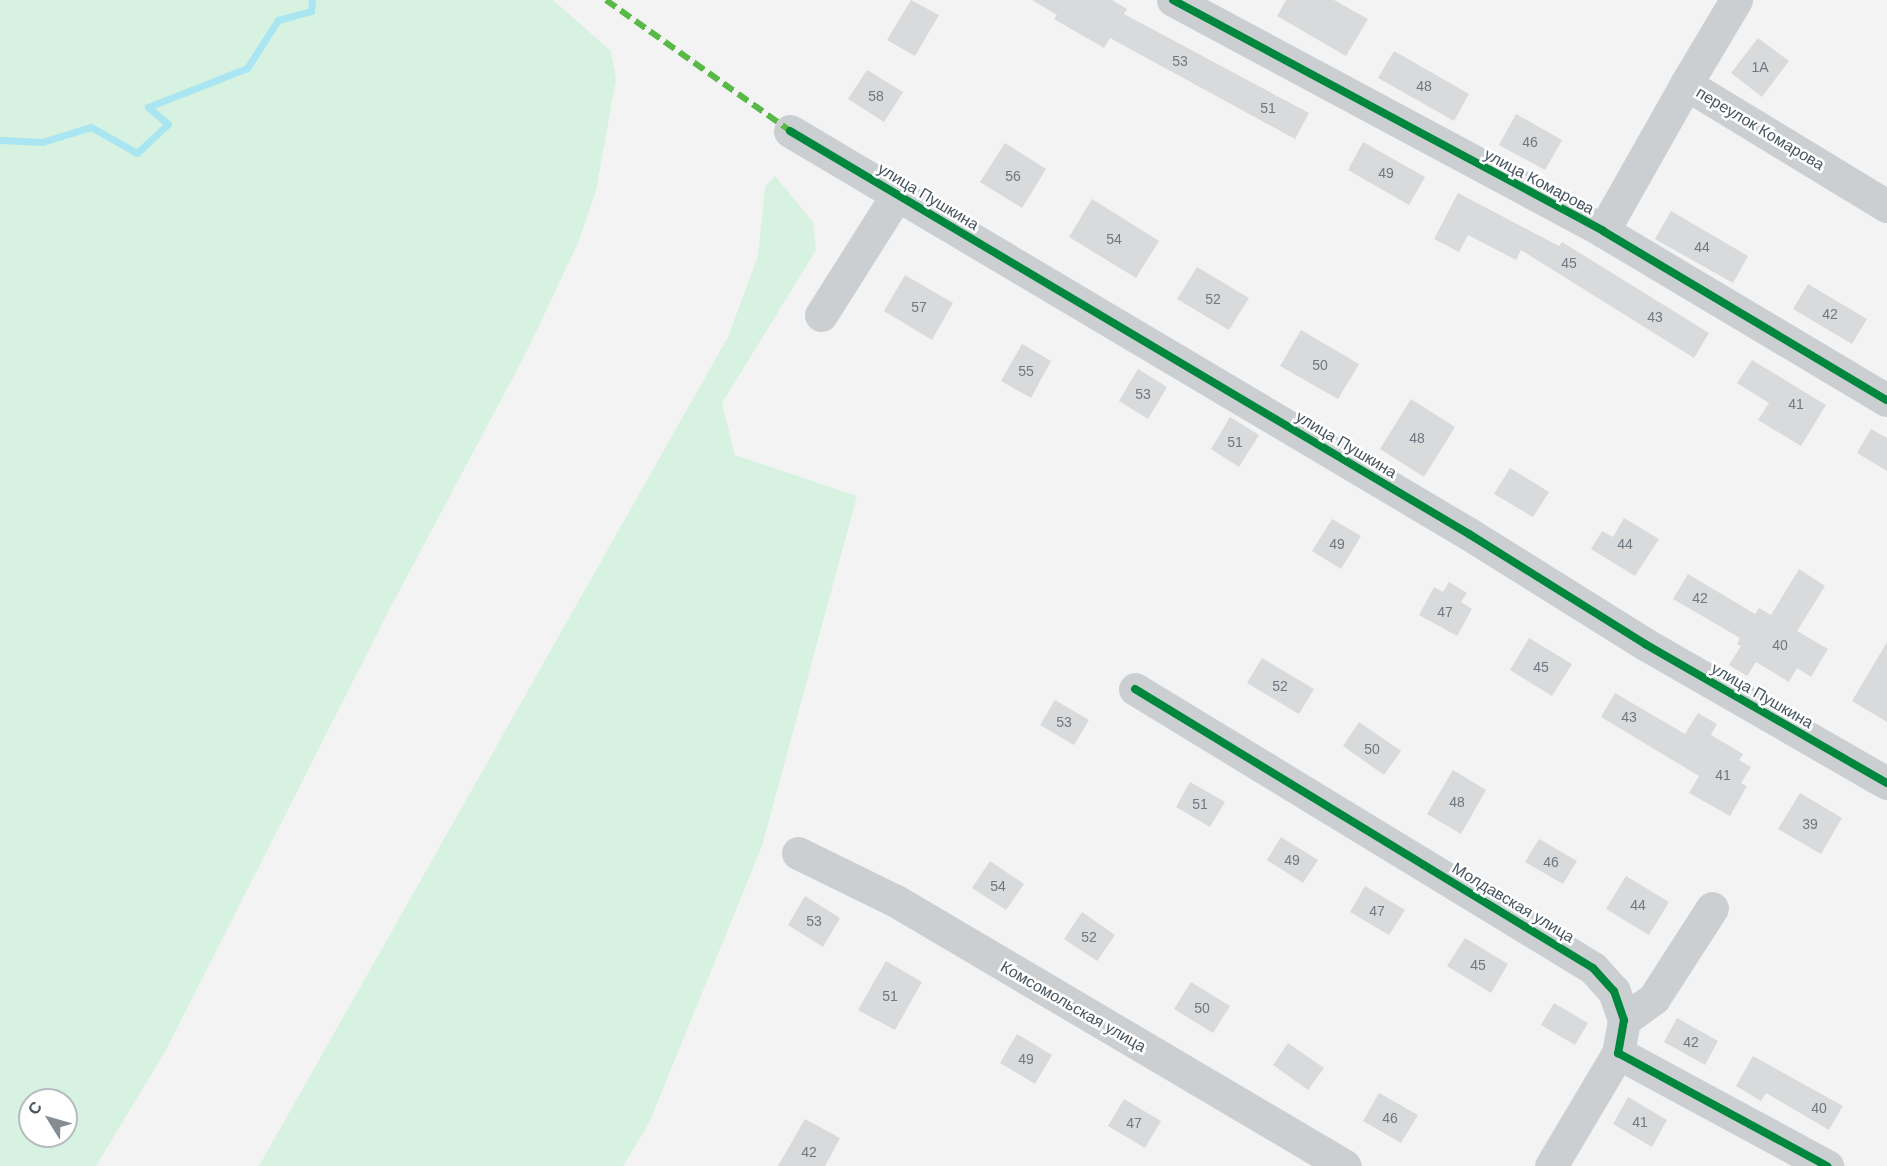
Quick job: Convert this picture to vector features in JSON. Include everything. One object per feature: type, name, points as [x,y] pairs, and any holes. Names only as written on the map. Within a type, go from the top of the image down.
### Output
[{"type":"street","name":"улица Комарова","points":[[1173,0],[1603,231],[1887,400]]},
{"type":"street","name":"переулок Комарова","points":[[1736,0],[1686,84],[1887,206]]},
{"type":"street","points":[[1603,231],[1686,84]]},
{"type":"street","name":"улица Пушкина","points":[[790,131],[1459,528],[1645,644],[1887,783]]},
{"type":"street","points":[[821,315],[897,195]]},
{"type":"street","name":"Молдавская улица","points":[[1135,688],[1593,968],[1614,991],[1624,1020],[1618,1053]]},
{"type":"street","name":"Комсомольская улица","points":[[798,853],[896,901],[1345,1166]]},
{"type":"street","points":[[1624,1020],[1654,998],[1712,908]]},
{"type":"street","points":[[1551,1166],[1618,1053],[1827,1166]]},
{"type":"green space","points":[[0,0],[553,0],[611,51],[616,79],[596,191],[578,243],[526,353],[388,612],[166,1050],[96,1166],[0,1166]]},
{"type":"green space","points":[[775,176],[813,222],[816,250],[722,403],[735,455],[857,496],[762,846],[649,1123],[623,1166],[259,1166],[728,337],[758,256],[765,187]]},
{"type":"building","points":[[911,0],[939,15],[915,56],[887,40]]},
{"type":"building","points":[[1032,0],[1112,0],[1127,9],[1124,14],[1309,113],[1295,139],[1110,38],[1104,48],[1054,19],[1057,15]]},
{"type":"building","points":[[1286,0],[1334,0],[1368,19],[1346,56],[1277,16]]},
{"type":"building","points":[[1758,38],[1789,61],[1762,97],[1731,73]]},
{"type":"building","points":[[1394,51],[1469,94],[1454,121],[1378,78]]},
{"type":"building","points":[[867,70],[903,92],[884,122],[848,99]]},
{"type":"building","points":[[1516,114],[1562,140],[1545,170],[1499,145]]},
{"type":"building","points":[[1363,142],[1425,177],[1409,205],[1348,170]]},
{"type":"building","points":[[1005,143],[1046,169],[1022,208],[980,182]]},
{"type":"building","points":[[1458,193],[1559,246],[1562,242],[1709,333],[1694,358],[1521,250],[1516,260],[1468,235],[1459,252],[1434,239]]},
{"type":"building","points":[[1092,199],[1159,241],[1136,278],[1069,237]]},
{"type":"building","points":[[1671,211],[1748,256],[1733,283],[1655,239]]},
{"type":"building","points":[[1197,267],[1249,298],[1229,330],[1177,299]]},
{"type":"building","points":[[905,275],[953,303],[932,340],[884,311]]},
{"type":"building","points":[[1808,284],[1867,319],[1852,344],[1793,309]]},
{"type":"building","points":[[1301,330],[1359,364],[1338,399],[1280,366]]},
{"type":"building","points":[[1022,344],[1051,361],[1031,398],[1001,381]]},
{"type":"building","points":[[1752,360],[1826,405],[1801,446],[1758,420],[1769,403],[1737,383]]},
{"type":"building","points":[[1138,369],[1167,387],[1148,419],[1119,401]]},
{"type":"building","points":[[1411,399],[1455,427],[1424,477],[1380,449]]},
{"type":"building","points":[[1230,417],[1259,435],[1239,467],[1211,449]]},
{"type":"building","points":[[1871,429],[1887,438],[1887,471],[1857,453]]},
{"type":"building","points":[[1510,468],[1549,492],[1533,517],[1494,494]]},
{"type":"building","points":[[1624,518],[1659,539],[1635,576],[1591,549],[1602,531],[1613,537]]},
{"type":"building","points":[[1332,519],[1361,536],[1341,569],[1312,551]]},
{"type":"building","points":[[1799,569],[1825,586],[1797,631],[1828,649],[1811,677],[1797,668],[1789,682],[1756,662],[1747,676],[1729,665],[1741,646],[1737,644],[1740,638],[1673,599],[1688,574],[1755,614],[1759,608],[1771,615]]},
{"type":"building","points":[[1449,582],[1467,593],[1461,602],[1472,609],[1457,636],[1419,615],[1434,587],[1443,592]]},
{"type":"building","points":[[1529,638],[1572,664],[1552,696],[1510,670]]},
{"type":"building","points":[[1887,642],[1887,722],[1852,701]]},
{"type":"building","points":[[1262,658],[1314,689],[1299,714],[1247,683]]},
{"type":"building","points":[[1615,693],[1685,734],[1698,713],[1717,724],[1711,735],[1743,754],[1739,760],[1751,767],[1741,783],[1747,786],[1730,816],[1689,793],[1699,776],[1601,717]]},
{"type":"building","points":[[1055,700],[1089,720],[1074,745],[1040,725]]},
{"type":"building","points":[[1359,722],[1401,751],[1384,775],[1343,746]]},
{"type":"building","points":[[1453,770],[1486,790],[1461,834],[1427,814]]},
{"type":"building","points":[[1190,782],[1225,802],[1210,827],[1176,807]]},
{"type":"building","points":[[1800,793],[1842,818],[1821,854],[1778,829]]},
{"type":"building","points":[[1281,837],[1318,860],[1303,883],[1267,860]]},
{"type":"building","points":[[1539,839],[1577,861],[1563,884],[1525,862]]},
{"type":"building","points":[[990,861],[1024,884],[1006,910],[972,888]]},
{"type":"building","points":[[1626,876],[1669,902],[1649,935],[1606,909]]},
{"type":"building","points":[[1365,886],[1405,910],[1389,935],[1350,912]]},
{"type":"building","points":[[805,896],[840,918],[823,947],[788,925]]},
{"type":"building","points":[[1082,912],[1115,935],[1097,961],[1064,939]]},
{"type":"building","points":[[1465,938],[1508,964],[1491,993],[1447,966]]},
{"type":"building","points":[[886,961],[922,982],[895,1030],[858,1010]]},
{"type":"building","points":[[1191,982],[1230,1006],[1213,1033],[1174,1009]]},
{"type":"building","points":[[1554,1003],[1588,1023],[1575,1045],[1541,1025]]},
{"type":"building","points":[[1677,1018],[1718,1041],[1705,1065],[1664,1042]]},
{"type":"building","points":[[1017,1034],[1052,1055],[1035,1084],[1000,1063]]},
{"type":"building","points":[[1288,1043],[1324,1068],[1308,1090],[1273,1065]]},
{"type":"building","points":[[1753,1056],[1843,1106],[1829,1130],[1766,1093],[1761,1101],[1736,1086]]},
{"type":"building","points":[[1379,1093],[1418,1115],[1401,1143],[1363,1121]]},
{"type":"building","points":[[1628,1097],[1667,1120],[1652,1147],[1613,1124]]},
{"type":"building","points":[[1124,1099],[1161,1121],[1145,1148],[1108,1126]]},
{"type":"building","points":[[805,1119],[840,1138],[825,1166],[778,1166]]},
{"type":"waterway","points":[[0,140],[42,142],[91,127],[137,153],[168,124],[148,107],[247,68],[278,20],[311,11],[312,0]]},
{"type":"marked path","points":[[606,0],[790,131]]},
{"type":"cycle path","points":[[1173,0],[1603,231],[1887,400]]},
{"type":"cycle path","points":[[790,131],[1469,534],[1645,644],[1887,783]]},
{"type":"cycle path","points":[[1135,689],[1593,968],[1614,991],[1624,1020],[1618,1053],[1827,1166]]}]
